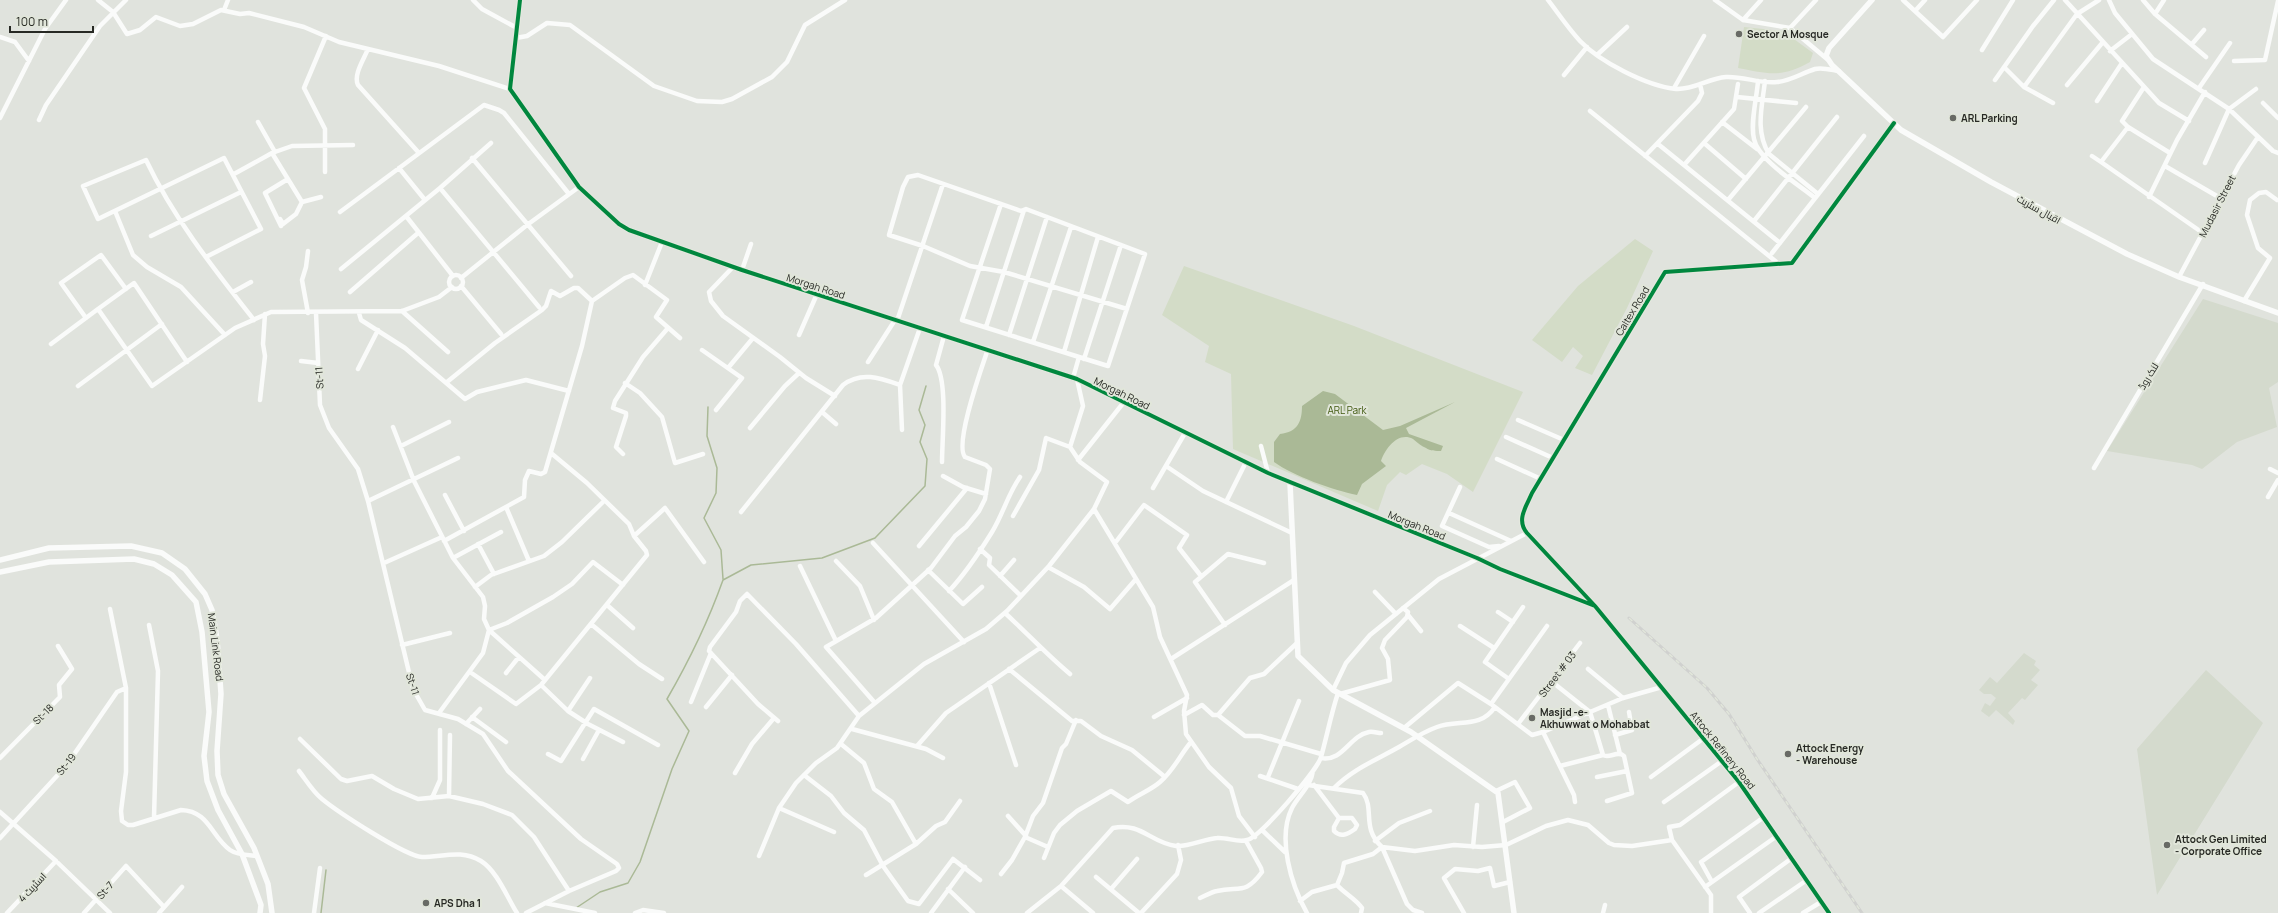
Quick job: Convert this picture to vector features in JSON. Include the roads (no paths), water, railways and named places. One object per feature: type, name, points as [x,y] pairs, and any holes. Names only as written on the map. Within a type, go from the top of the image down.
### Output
[{"type":"street","points":[[0,118],[53,17],[66,0]]},
{"type":"street","points":[[98,0],[113,12],[127,34],[140,30],[156,17],[180,26],[193,24],[221,10],[224,10],[280,20],[368,49],[439,66],[510,90],[520,0]]},
{"type":"street","points":[[39,120],[50,99],[100,26],[126,0]]},
{"type":"street","points":[[224,10],[228,0]]},
{"type":"street","points":[[473,0],[482,10],[517,28]]},
{"type":"street","points":[[516,38],[527,36],[547,23],[570,25],[654,86],[696,101],[722,102],[732,99],[772,77],[787,62],[805,25],[845,0]]},
{"type":"street","points":[[1548,0],[1580,41],[1587,47],[1597,55],[1650,83],[1674,88],[1690,88],[1721,77],[1732,76],[1765,81],[1784,81],[1816,69],[1839,71]]},
{"type":"street","points":[[1716,0],[1743,20],[1790,28],[1828,59]]},
{"type":"street","points":[[1743,20],[1761,0]]},
{"type":"street","points":[[1790,28],[1816,0]]},
{"type":"street","points":[[1828,59],[1826,54],[1829,48],[1872,0]]},
{"type":"street","points":[[1903,0],[1944,37],[1977,0]]},
{"type":"street","points":[[1915,11],[1925,0]]},
{"type":"street","points":[[1982,50],[2013,0]]},
{"type":"street","points":[[1995,80],[2033,26],[2054,0]]},
{"type":"street","points":[[2065,0],[2110,51],[2159,102],[2188,120]]},
{"type":"street","points":[[2024,87],[2077,14],[2099,0]]},
{"type":"street","points":[[2109,0],[2115,13],[2153,59],[2229,109],[2273,151],[2278,153]]},
{"type":"street","points":[[2143,0],[2155,14],[2206,56]]},
{"type":"street","points":[[2155,14],[2164,0]]},
{"type":"street","points":[[2234,61],[2265,60],[2278,1]]},
{"type":"street","points":[[1597,55],[1627,27]]},
{"type":"street","points":[[2192,44],[2204,30]]},
{"type":"street","points":[[2110,51],[2132,34]]},
{"type":"street","points":[[325,172],[325,129],[304,88],[326,36]]},
{"type":"street","points":[[1674,88],[1704,36]]},
{"type":"street","points":[[0,37],[15,42],[29,61]]},
{"type":"street","points":[[2067,85],[2102,42]]},
{"type":"street","points":[[2199,88],[2230,43]]},
{"type":"street","points":[[1564,75],[1587,47]]},
{"type":"street","points":[[368,49],[356,81],[419,153]]},
{"type":"street","name":"اقبال سٹریٹ","points":[[1828,59],[1894,123],[1911,137],[2074,228],[2179,277],[2203,284],[2278,313]]},
{"type":"street","points":[[2097,101],[2122,64]]},
{"type":"street","points":[[2004,67],[2024,87],[2053,103]]},
{"type":"street","points":[[1758,80],[1754,138],[1759,150],[1764,157],[1790,175],[1816,196]]},
{"type":"street","points":[[1765,81],[1760,130],[1764,146],[1768,153],[1790,175]]},
{"type":"street","points":[[1645,156],[1698,101],[1702,93],[1700,84]]},
{"type":"street","points":[[1684,165],[1734,109],[1738,84]]},
{"type":"street","points":[[2144,87],[2122,121],[2128,127],[2170,153]]},
{"type":"street","points":[[2205,163],[2229,109],[2256,89]]},
{"type":"street","name":"Morgah Road","points":[[510,90],[579,187],[619,224],[629,230],[742,270],[1075,378],[1290,483],[1477,558],[1500,569],[1595,606]]},
{"type":"street","points":[[2149,196],[2165,166],[2170,153],[2205,92]]},
{"type":"street","points":[[1737,97],[1796,103]]},
{"type":"street","points":[[2263,103],[2278,118]]},
{"type":"street","points":[[340,212],[484,105],[494,108],[504,114],[569,194]]},
{"type":"street","points":[[1728,200],[1806,107]]},
{"type":"street","points":[[1590,111],[1779,264]]},
{"type":"street","points":[[1754,222],[1837,117]]},
{"type":"street","points":[[258,122],[302,202]]},
{"type":"street","points":[[1722,122],[1759,150]]},
{"type":"street","name":"Caltex Road","points":[[1595,606],[1527,533],[1521,526],[1521,520],[1532,493],[1665,272],[1792,264],[1894,123]]},
{"type":"street","points":[[2101,162],[2128,127]]},
{"type":"street","points":[[1772,253],[1864,136]]},
{"type":"street","name":"Mudasir Street","points":[[2179,277],[2239,165],[2258,137]]},
{"type":"street","points":[[341,270],[440,188],[472,158],[491,143]]},
{"type":"street","points":[[1704,143],[1746,178]]},
{"type":"street","points":[[1658,144],[1780,243]]},
{"type":"street","points":[[234,174],[274,153],[292,146],[353,145]]},
{"type":"street","points":[[2092,156],[2200,231],[2205,231]]},
{"type":"street","points":[[206,257],[261,229],[234,174],[224,158],[160,190],[98,219],[83,186],[146,160],[160,190],[181,222],[206,257],[254,320]]},
{"type":"street","points":[[472,158],[571,276]]},
{"type":"street","points":[[2165,166],[2222,199]]},
{"type":"street","points":[[399,168],[425,200]]},
{"type":"street","points":[[1001,204],[979,269],[962,320],[1108,366],[1145,254],[1047,217],[1024,210],[1021,211],[1001,204],[943,184],[918,175],[908,177],[903,187],[889,235],[923,246],[954,261],[979,269],[1004,272],[1126,309]]},
{"type":"street","points":[[280,226],[265,193],[288,179]]},
{"type":"street","points":[[868,362],[896,320],[923,246],[943,184]]},
{"type":"street","points":[[461,278],[527,225],[579,187]]},
{"type":"street","points":[[440,188],[539,307]]},
{"type":"street","points":[[151,236],[242,192]]},
{"type":"street","points":[[2244,301],[2270,258],[2258,248],[2247,215],[2250,200],[2259,193],[2266,192],[2277,200]]},
{"type":"street","points":[[280,219],[283,224],[295,216],[302,202],[321,197]]},
{"type":"street","points":[[986,327],[1024,210]]},
{"type":"street","points":[[115,211],[133,255],[147,267],[181,287],[225,335]]},
{"type":"street","points":[[406,216],[453,276],[461,278]]},
{"type":"street","points":[[1009,335],[1047,217]]},
{"type":"street","points":[[1033,342],[1071,226]]},
{"type":"street","points":[[350,292],[418,233]]},
{"type":"street","points":[[1064,352],[1098,237]]},
{"type":"street","points":[[645,285],[662,242]]},
{"type":"street","points":[[742,270],[751,244]]},
{"type":"street","points":[[1084,359],[1121,245]]},
{"type":"street","points":[[308,251],[306,267],[302,280],[308,313]]},
{"type":"street","points":[[86,318],[61,283],[101,255],[126,289]]},
{"type":"street","points":[[733,267],[709,292],[711,301],[723,316],[799,373],[835,396]]},
{"type":"street","points":[[384,563],[464,531],[524,497],[529,470],[541,474],[545,472],[569,391],[592,301],[630,275],[668,300],[656,317],[680,338]]},
{"type":"street","points":[[452,287],[450,281],[453,276]]},
{"type":"street","points":[[461,278],[461,286],[501,334]]},
{"type":"street","points":[[233,292],[251,282]]},
{"type":"street","points":[[51,344],[134,283],[187,362]]},
{"type":"street","name":"لنک روڈ","points":[[2094,468],[2203,284]]},
{"type":"street","points":[[98,309],[152,386],[225,335],[271,312],[360,313],[402,311],[439,297],[452,287],[458,288],[461,286]]},
{"type":"street","points":[[448,382],[495,343],[542,310],[546,306],[551,291],[560,296],[578,288],[592,301]]},
{"type":"street","points":[[799,335],[816,294]]},
{"type":"street","points":[[402,311],[448,352]]},
{"type":"street","name":"St-11","points":[[316,313],[320,405],[329,428],[358,469],[384,563],[402,645],[414,689],[422,706],[427,712],[439,713],[466,724],[483,734],[508,771],[581,839],[617,864],[618,868],[616,871],[569,890],[526,913]]},
{"type":"street","points":[[360,313],[361,320],[406,348],[448,382],[466,399],[477,392],[526,380],[569,391]]},
{"type":"street","points":[[260,400],[265,356],[263,344],[265,314]]},
{"type":"street","points":[[78,386],[126,349],[162,324]]},
{"type":"street","points":[[624,454],[616,447],[626,413],[613,408],[618,394],[668,328]]},
{"type":"street","points":[[902,430],[900,385],[920,328]]},
{"type":"street","points":[[358,369],[378,330]]},
{"type":"street","points":[[942,462],[944,435],[942,377],[936,364],[944,336]]},
{"type":"street","points":[[728,368],[753,338]]},
{"type":"street","points":[[875,703],[826,647],[874,620],[928,570],[955,536],[966,527],[979,511],[986,494],[990,469],[988,466],[968,459],[963,454],[961,446],[964,427],[988,349]]},
{"type":"street","points":[[702,350],[742,378],[716,410]]},
{"type":"street","points":[[1070,447],[1083,406],[1075,378],[1079,357]]},
{"type":"street","points":[[301,361],[318,363]]},
{"type":"street","points":[[750,428],[784,386],[799,373]]},
{"type":"street","points":[[741,512],[848,381],[866,375],[900,385]]},
{"type":"street","points":[[626,383],[640,393],[662,417],[675,463],[703,454]]},
{"type":"street","points":[[1078,460],[1124,402]]},
{"type":"street","points":[[822,412],[836,424]]},
{"type":"street","points":[[1518,420],[1564,440]]},
{"type":"street","points":[[401,446],[449,422]]},
{"type":"street","points":[[393,426],[414,481],[452,558],[483,598],[486,606],[484,618],[489,630],[518,658],[545,680]]},
{"type":"street","points":[[1153,488],[1185,433]]},
{"type":"street","points":[[1506,437],[1553,458]]},
{"type":"street","points":[[759,856],[779,808],[804,775],[816,763],[841,744],[859,716],[875,703],[924,664],[986,629],[1005,613],[1048,567],[1094,510],[1107,482],[1078,460],[1070,447],[1052,438],[1046,438],[1039,470],[1013,516]]},
{"type":"street","points":[[1261,446],[1268,473]]},
{"type":"street","points":[[470,672],[516,704],[541,685],[647,555],[634,536],[629,524],[587,483],[551,453]]},
{"type":"street","points":[[368,501],[414,481],[458,458]]},
{"type":"street","points":[[1497,459],[1541,479]]},
{"type":"street","points":[[1226,502],[1246,462]]},
{"type":"street","points":[[1166,466],[1203,491],[1292,533]]},
{"type":"street","points":[[2270,469],[2278,473]]},
{"type":"street","points":[[943,476],[967,488],[986,494]]},
{"type":"street","points":[[949,591],[965,574],[993,531],[1007,497],[1020,477]]},
{"type":"street","points":[[2268,497],[2278,480]]},
{"type":"street","points":[[1290,483],[1296,644],[1298,656],[1301,662],[1339,694],[1411,732],[1496,791],[1500,801],[1514,913]]},
{"type":"street","points":[[1460,487],[1442,526],[1489,547],[1502,545]]},
{"type":"street","points":[[919,546],[967,488]]},
{"type":"street","points":[[445,495],[464,531]]},
{"type":"street","points":[[475,587],[494,574],[544,556],[562,542],[604,501]]},
{"type":"street","points":[[1115,543],[1144,505],[1187,535],[1179,548],[1201,576]]},
{"type":"street","points":[[506,507],[529,561]]},
{"type":"street","points":[[634,536],[665,508],[704,562]]},
{"type":"street","points":[[1094,510],[1153,607],[1160,637],[1187,698],[1184,715],[1186,734],[1212,771],[1225,780],[1231,788],[1239,816],[1255,837]]},
{"type":"street","points":[[1449,513],[1511,541]]},
{"type":"street","points":[[452,558],[501,532]]},
{"type":"street","points":[[1333,690],[1346,663],[1370,635],[1439,579],[1527,533]]},
{"type":"street","points":[[873,543],[964,642]]},
{"type":"street","points":[[478,544],[494,574]]},
{"type":"street","name":"Main Link Road","points":[[0,560],[49,548],[131,546],[162,553],[185,569],[205,594],[212,610],[217,639],[221,694],[217,751],[218,775],[224,794],[257,856],[268,884],[272,913]]},
{"type":"street","points":[[980,549],[990,558],[989,565],[1021,596]]},
{"type":"street","points":[[1225,624],[1195,585],[1195,582],[1228,554],[1264,564]]},
{"type":"street","name":"Main Link Road","points":[[0,572],[49,562],[134,559],[154,564],[172,575],[196,602],[202,632],[209,712],[204,756],[207,781],[218,810],[242,854],[261,905],[260,913]]},
{"type":"street","points":[[1000,576],[1014,560]]},
{"type":"street","points":[[836,561],[860,586],[874,620]]},
{"type":"street","points":[[489,630],[507,623],[572,584],[594,562],[623,585]]},
{"type":"street","points":[[800,566],[836,641]]},
{"type":"street","points":[[1048,567],[1084,587],[1110,609],[1136,579]]},
{"type":"street","points":[[928,570],[963,604],[982,587]]},
{"type":"street","points":[[1171,659],[1294,580]]},
{"type":"street","points":[[1375,592],[1396,614]]},
{"type":"street","points":[[691,702],[711,654],[710,647],[736,612],[740,601],[747,594],[796,644],[859,716]]},
{"type":"street","points":[[607,605],[633,628]]},
{"type":"street","name":"Attock Refinery Road","points":[[1595,606],[1739,782],[1829,913]]},
{"type":"street","points":[[1509,679],[1485,662],[1523,607]]},
{"type":"street","points":[[110,608],[126,688],[126,772],[121,816],[122,821],[128,825],[181,810],[196,813],[228,848],[242,854],[257,856]]},
{"type":"street","points":[[1404,608],[1421,631]]},
{"type":"street","points":[[1498,612],[1513,622]]},
{"type":"street","points":[[1005,613],[1038,643],[1040,648],[1070,674]]},
{"type":"street","points":[[1339,694],[1390,680],[1388,660],[1382,648],[1385,640],[1408,615]]},
{"type":"street","points":[[591,624],[639,664],[662,679]]},
{"type":"street","points":[[149,625],[158,671],[154,818]]},
{"type":"street","points":[[1460,626],[1494,648]]},
{"type":"street","points":[[1334,788],[1354,770],[1427,731],[1447,724],[1479,721],[1490,714],[1493,705],[1509,679],[1547,626]]},
{"type":"street","points":[[439,713],[470,672],[482,653],[489,630]]},
{"type":"street","points":[[402,645],[450,633]]},
{"type":"street","name":"Street # 03","points":[[1518,724],[1580,643]]},
{"type":"street","points":[[1218,715],[1250,678],[1264,674],[1296,644]]},
{"type":"street","name":"St-18","points":[[0,758],[60,697],[59,685],[72,669],[58,646]]},
{"type":"street","points":[[917,746],[939,719],[1040,648]]},
{"type":"street","points":[[711,654],[758,704],[776,719],[752,744],[735,773]]},
{"type":"street","points":[[506,673],[518,658]]},
{"type":"street","points":[[1009,669],[1072,721],[1076,720],[1114,743],[1138,754],[1165,777]]},
{"type":"street","points":[[1588,669],[1623,698]]},
{"type":"street","points":[[706,707],[732,675]]},
{"type":"street","points":[[568,711],[590,678]]},
{"type":"street","points":[[1551,681],[1590,712],[1603,755]]},
{"type":"street","points":[[989,683],[1016,765]]},
{"type":"street","points":[[1404,728],[1458,683],[1493,705],[1532,735],[1543,732],[1623,698],[1662,687]]},
{"type":"street","points":[[541,685],[568,711],[598,730],[623,742]]},
{"type":"street","name":"St-19","points":[[0,838],[66,766],[116,692],[126,688]]},
{"type":"street","points":[[1026,913],[1061,886],[1113,828],[1123,826],[1134,827],[1165,843],[1178,845],[1218,838],[1246,841],[1255,837],[1314,769],[1321,756],[1330,715],[1339,694]]},
{"type":"street","points":[[1154,717],[1187,698]]},
{"type":"street","points":[[1268,777],[1300,701]]},
{"type":"street","points":[[1184,715],[1202,705],[1213,715],[1218,715],[1245,736],[1260,736],[1321,756],[1335,758],[1361,735],[1369,732],[1381,733]]},
{"type":"street","points":[[1607,801],[1632,793],[1624,756],[1620,754],[1608,705]]},
{"type":"street","points":[[466,724],[480,709]]},
{"type":"street","points":[[548,754],[560,760],[594,709],[658,745]]},
{"type":"street","points":[[1615,735],[1632,730],[1629,712]]},
{"type":"street","points":[[472,717],[506,742]]},
{"type":"street","points":[[1000,874],[1012,860],[1025,836],[1033,816],[1043,803],[1062,748],[1066,744],[1076,720]]},
{"type":"street","points":[[852,729],[917,746],[943,758]]},
{"type":"street","points":[[432,798],[440,780],[440,730]]},
{"type":"street","points":[[583,758],[598,730]]},
{"type":"street","points":[[1543,732],[1560,766],[1575,802]]},
{"type":"street","points":[[449,796],[450,735]]},
{"type":"street","points":[[1651,777],[1704,738]]},
{"type":"street","points":[[300,739],[341,779],[347,781],[372,776],[394,789],[418,799],[449,796],[483,804],[512,815],[534,837],[569,890]]},
{"type":"street","points":[[1044,858],[1048,847],[1060,826],[1076,811],[1098,800],[1103,794],[1111,791],[1128,802],[1141,792],[1152,788],[1175,767],[1191,742]]},
{"type":"street","points":[[841,744],[864,764],[874,789],[892,802],[916,844]]},
{"type":"street","points":[[1560,766],[1603,755],[1606,757],[1620,754]]},
{"type":"street","points":[[1664,802],[1722,761]]},
{"type":"street","points":[[1307,913],[1300,901],[1285,852],[1290,814],[1312,779],[1314,769]]},
{"type":"street","points":[[300,771],[322,799],[405,852],[421,857],[452,853],[468,855],[482,861],[491,870],[517,913]]},
{"type":"street","points":[[1597,777],[1628,771]]},
{"type":"street","points":[[804,775],[831,796],[844,813],[864,830],[882,866],[908,901],[917,904],[953,859],[980,880]]},
{"type":"street","points":[[1260,776],[1268,777],[1298,789]]},
{"type":"street","points":[[1496,791],[1515,782],[1530,808],[1503,822]]},
{"type":"street","points":[[1711,913],[1711,896],[1672,840],[1669,827],[1680,825],[1739,782]]},
{"type":"street","points":[[1308,785],[1358,792],[1364,795],[1368,806],[1369,826],[1376,841],[1382,847],[1407,904],[1413,910],[1422,913]]},
{"type":"street","points":[[1314,785],[1339,818]]},
{"type":"street","points":[[866,875],[916,844],[936,826],[945,822],[960,801]]},
{"type":"street","points":[[1473,847],[1477,805]]},
{"type":"street","points":[[779,808],[834,832]]},
{"type":"street","points":[[1376,841],[1399,823],[1430,811]]},
{"type":"street","points":[[0,812],[13,825],[56,861],[110,913]]},
{"type":"street","points":[[1008,816],[1025,836],[1048,847]]},
{"type":"street","points":[[1712,882],[1701,862],[1764,817]]},
{"type":"street","points":[[1339,818],[1352,818],[1356,826],[1355,829],[1344,835],[1337,833],[1334,827],[1339,818]]},
{"type":"street","points":[[1337,885],[1344,863],[1373,854],[1382,847],[1415,851],[1454,846],[1473,847],[1506,845],[1546,826],[1568,820],[1588,825],[1608,843],[1614,845],[1632,846],[1672,840]]},
{"type":"street","points":[[1262,830],[1285,852]]},
{"type":"street","points":[[1705,887],[1777,836]]},
{"type":"street","points":[[1200,898],[1218,890],[1241,889],[1255,881],[1262,872],[1246,841]]},
{"type":"street","points":[[1096,878],[1140,913],[1177,874],[1180,860],[1178,845]]},
{"type":"street","points":[[1750,913],[1739,897],[1792,858]]},
{"type":"street","points":[[1111,889],[1137,859]]},
{"type":"street","name":"اسٹریٹ 4","points":[[7,913],[56,861]]},
{"type":"street","name":"St-7","points":[[84,913],[126,866],[164,907]]},
{"type":"street","points":[[930,913],[965,867]]},
{"type":"street","points":[[314,913],[320,868]]},
{"type":"street","points":[[1464,913],[1444,878],[1455,869],[1478,871],[1490,868],[1494,886],[1510,882]]},
{"type":"street","points":[[1759,913],[1807,880]]},
{"type":"street","points":[[1300,901],[1312,892],[1337,885]]},
{"type":"street","points":[[1337,885],[1359,904],[1362,908],[1361,913]]},
{"type":"street","points":[[1061,886],[1093,913]]},
{"type":"street","points":[[159,913],[182,887]]},
{"type":"street","points":[[948,889],[973,913]]},
{"type":"street","points":[[546,902],[595,913]]},
{"type":"street","points":[[1803,913],[1822,902]]},
{"type":"street","points":[[1604,913],[1605,905]]},
{"type":"street","points":[[634,913],[643,910],[664,913]]},
{"type":"waterway","points":[[576,908],[600,892],[628,883],[640,862],[672,769],[689,731],[667,699],[698,641],[723,580],[751,565],[822,558],[875,538],[925,486],[927,459],[920,442],[925,425],[919,410],[926,386]]},
{"type":"waterway","points":[[708,407],[707,436],[717,468],[716,493],[704,518],[721,550],[723,579]]},
{"type":"waterway","points":[[321,913],[326,870]]},
{"type":"railway","points":[[1629,618],[1707,688],[1729,714],[1757,759],[1862,913]]},
{"type":"place","name":"Sector A Mosque","points":[[1739,34]]},
{"type":"place","name":"ARL Parking","points":[[1953,118]]},
{"type":"place","name":"Masjid -e- Akhuwwat o Mohabbat","points":[[1532,718]]},
{"type":"place","name":"Attock Energy - Warehouse","points":[[1788,754]]},
{"type":"place","name":"Attock Gen Limited - Corporate Office","points":[[2167,845]]},
{"type":"place","name":"APS Dha 1","points":[[426,903]]},
{"type":"park label","name":"ARL Park","points":[[1347,410]]}]
